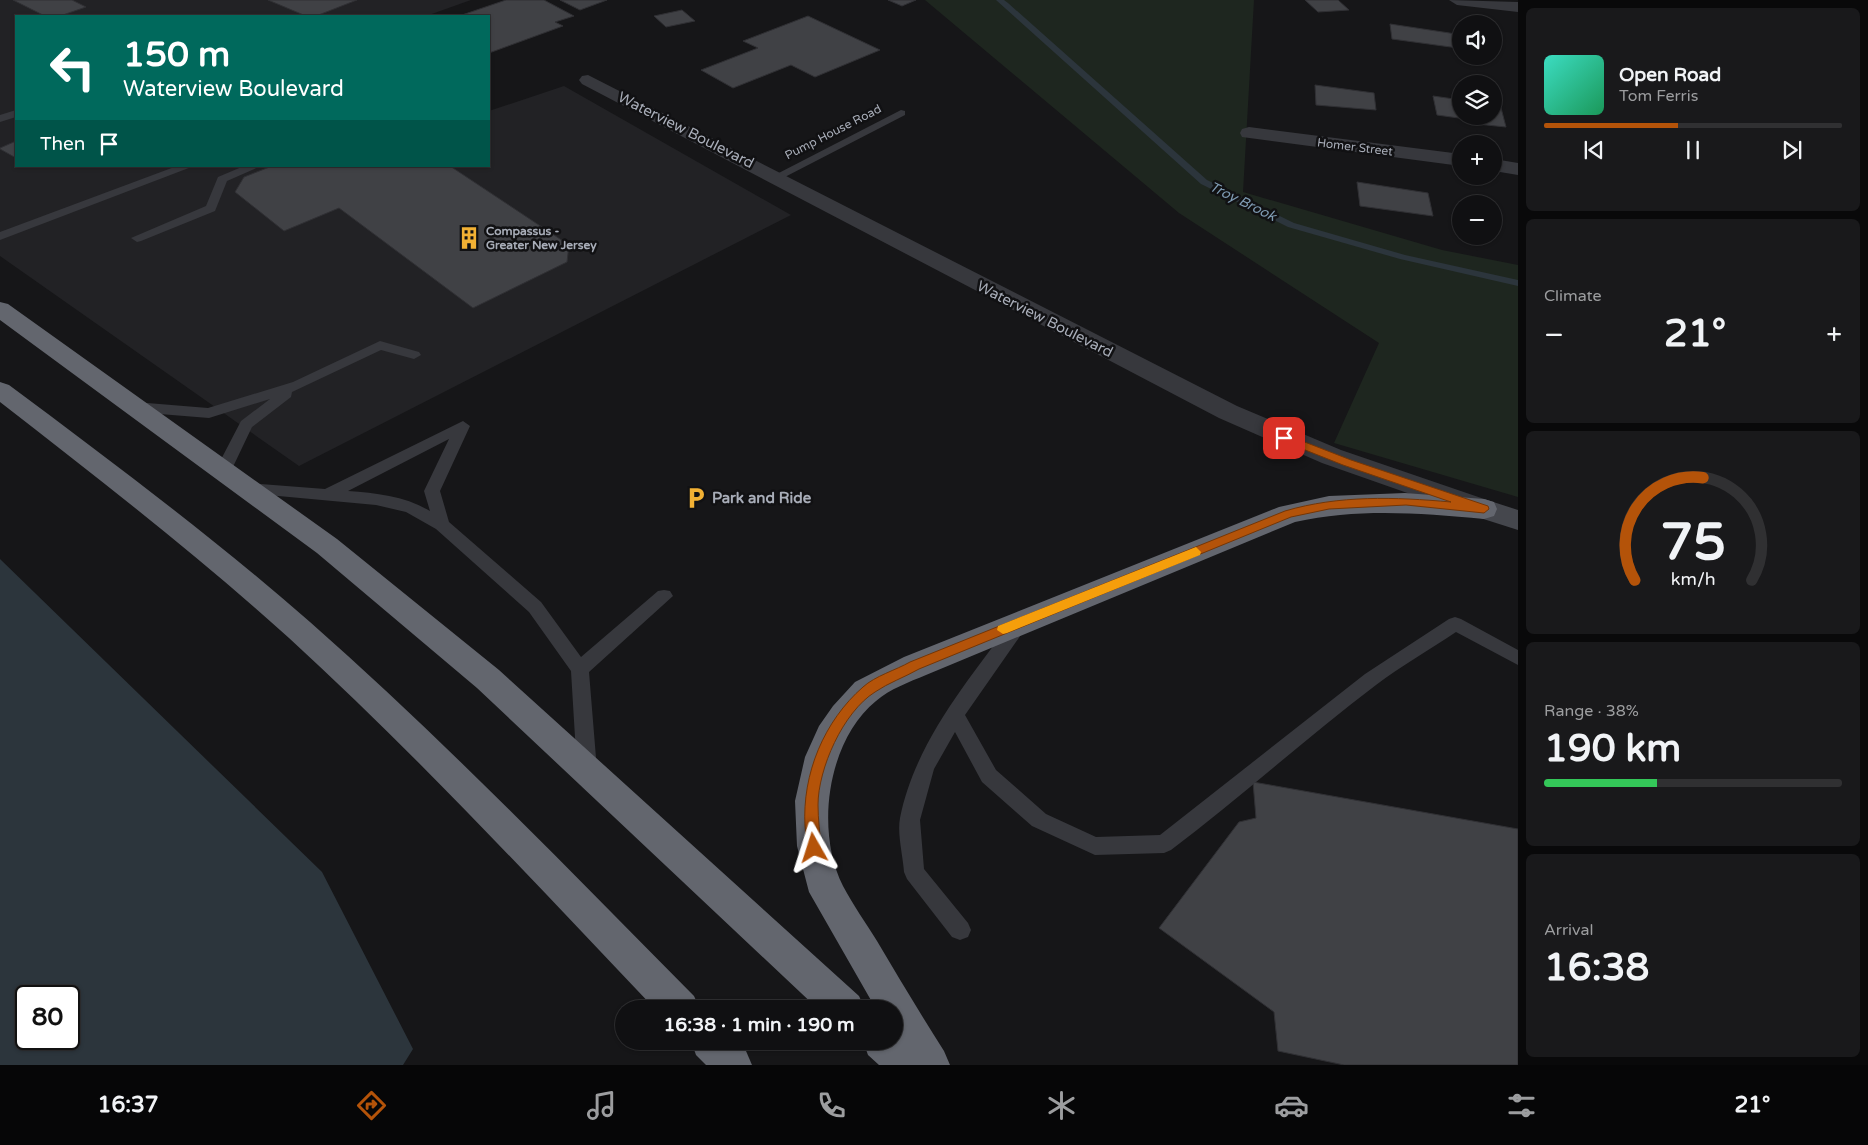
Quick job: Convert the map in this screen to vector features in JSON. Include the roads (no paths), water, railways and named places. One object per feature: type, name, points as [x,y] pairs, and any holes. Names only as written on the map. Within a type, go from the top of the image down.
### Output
[{"type":"highway","points":[[0,309],[327,546],[488,680],[836,1000]]},
{"type":"highway","points":[[0,390],[131,489],[299,630],[470,792],[671,1000]]},
{"type":"highway","points":[[930,1065],[827,892],[816,862],[811,804],[819,762],[835,728],[869,688],[915,666],[1020,622],[1289,514],[1329,505],[1406,502],[1484,509]]},
{"type":"highway","points":[[718,1050],[732,1065]]},
{"type":"highway","points":[[892,1050],[908,1065]]},
{"type":"street","points":[[1457,0],[1518,7]]},
{"type":"street","name":"Waterview Boulevard","points":[[588,80],[777,177],[956,273],[1172,384],[1284,438],[1347,462],[1518,520]]},
{"type":"street","name":"Homer Street","points":[[1249,134],[1452,159]]},
{"type":"street","points":[[1502,166],[1518,168]]},
{"type":"lane","name":"Pump House Road","points":[[777,177],[901,113]]},
{"type":"lane","points":[[0,236],[185,167]]},
{"type":"lane","points":[[137,238],[211,208],[222,179],[252,167]]},
{"type":"lane","points":[[135,407],[209,413],[298,385],[380,346],[414,355]]},
{"type":"lane","points":[[224,471],[246,424],[298,385]]},
{"type":"lane","points":[[327,495],[463,426],[432,491],[442,525]]},
{"type":"lane","points":[[247,488],[376,499],[412,507],[442,525],[535,607],[580,669],[587,772]]},
{"type":"lane","points":[[580,669],[664,596]]},
{"type":"lane","points":[[960,930],[914,872],[910,820],[925,768],[954,714],[1020,622]]},
{"type":"lane","points":[[954,714],[989,776],[1038,820],[1095,846],[1164,844],[1208,811],[1256,769],[1371,679],[1455,624],[1518,658]]},
{"type":"waterway","name":"Troy Brook","points":[[999,0],[1006,4],[1204,182],[1291,225],[1403,257],[1518,283]]},
{"type":"place","name":"Compassus - Greater New Jersey","points":[[469,238]]},
{"type":"place","name":"Park and Ride","points":[[696,498]]}]
